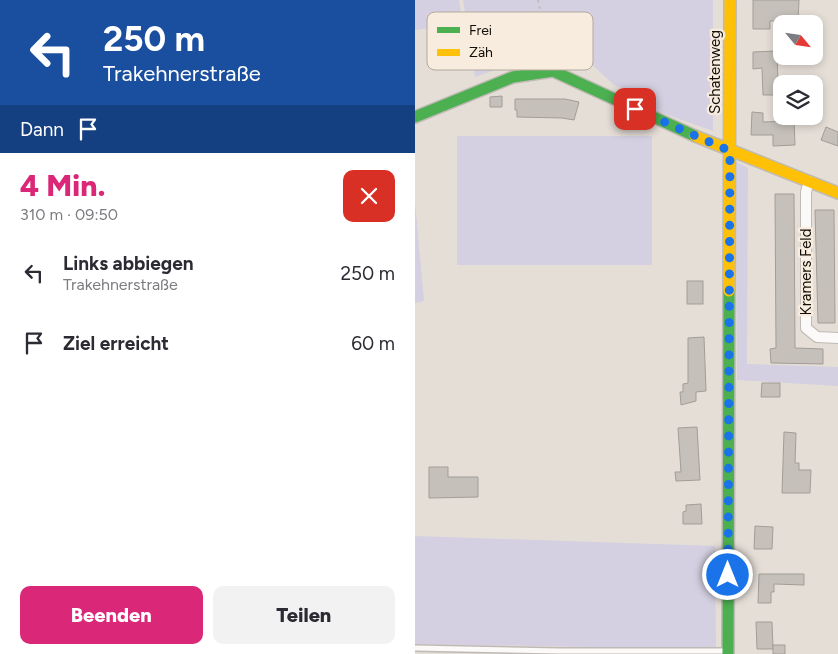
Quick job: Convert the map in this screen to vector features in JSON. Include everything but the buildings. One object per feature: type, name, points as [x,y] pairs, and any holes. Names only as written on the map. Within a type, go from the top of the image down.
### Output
[{"type":"street","name":"Schatenweg","points":[[728,653],[730,0]]},
{"type":"street","points":[[415,117],[513,77],[553,71],[730,151],[838,193]]},
{"type":"street","name":"Kramers Feld","points":[[809,181],[805,192],[806,328],[817,337],[838,338]]},
{"type":"lane","points":[[415,648],[728,653]]},
{"type":"shaded area","points":[[415,0],[459,0],[461,12],[427,12],[427,28],[415,30]]},
{"type":"shaded area","points":[[463,0],[713,0],[713,131],[654,110],[648,97],[614,85],[593,66],[593,12],[465,12]]},
{"type":"shaded area","points":[[474,70],[495,70],[475,77]]},
{"type":"shaded area","points":[[457,136],[652,136],[652,265],[457,265]]},
{"type":"shaded area","points":[[735,161],[748,168],[747,364],[838,367],[838,386],[737,380]]},
{"type":"shaded area","points":[[415,202],[424,301],[415,303]]},
{"type":"shaded area","points":[[415,536],[715,546],[716,647],[702,649],[415,644]]},
{"type":"traffic: fast","points":[[415,117],[513,77],[553,71],[695,136]]},
{"type":"traffic: fast","points":[[728,654],[729,291]]},
{"type":"traffic: slow","points":[[729,291],[730,0]]},
{"type":"traffic: slow","points":[[695,136],[838,193]]},
{"type":"route","points":[[635,109],[730,151],[728,575]]}]
